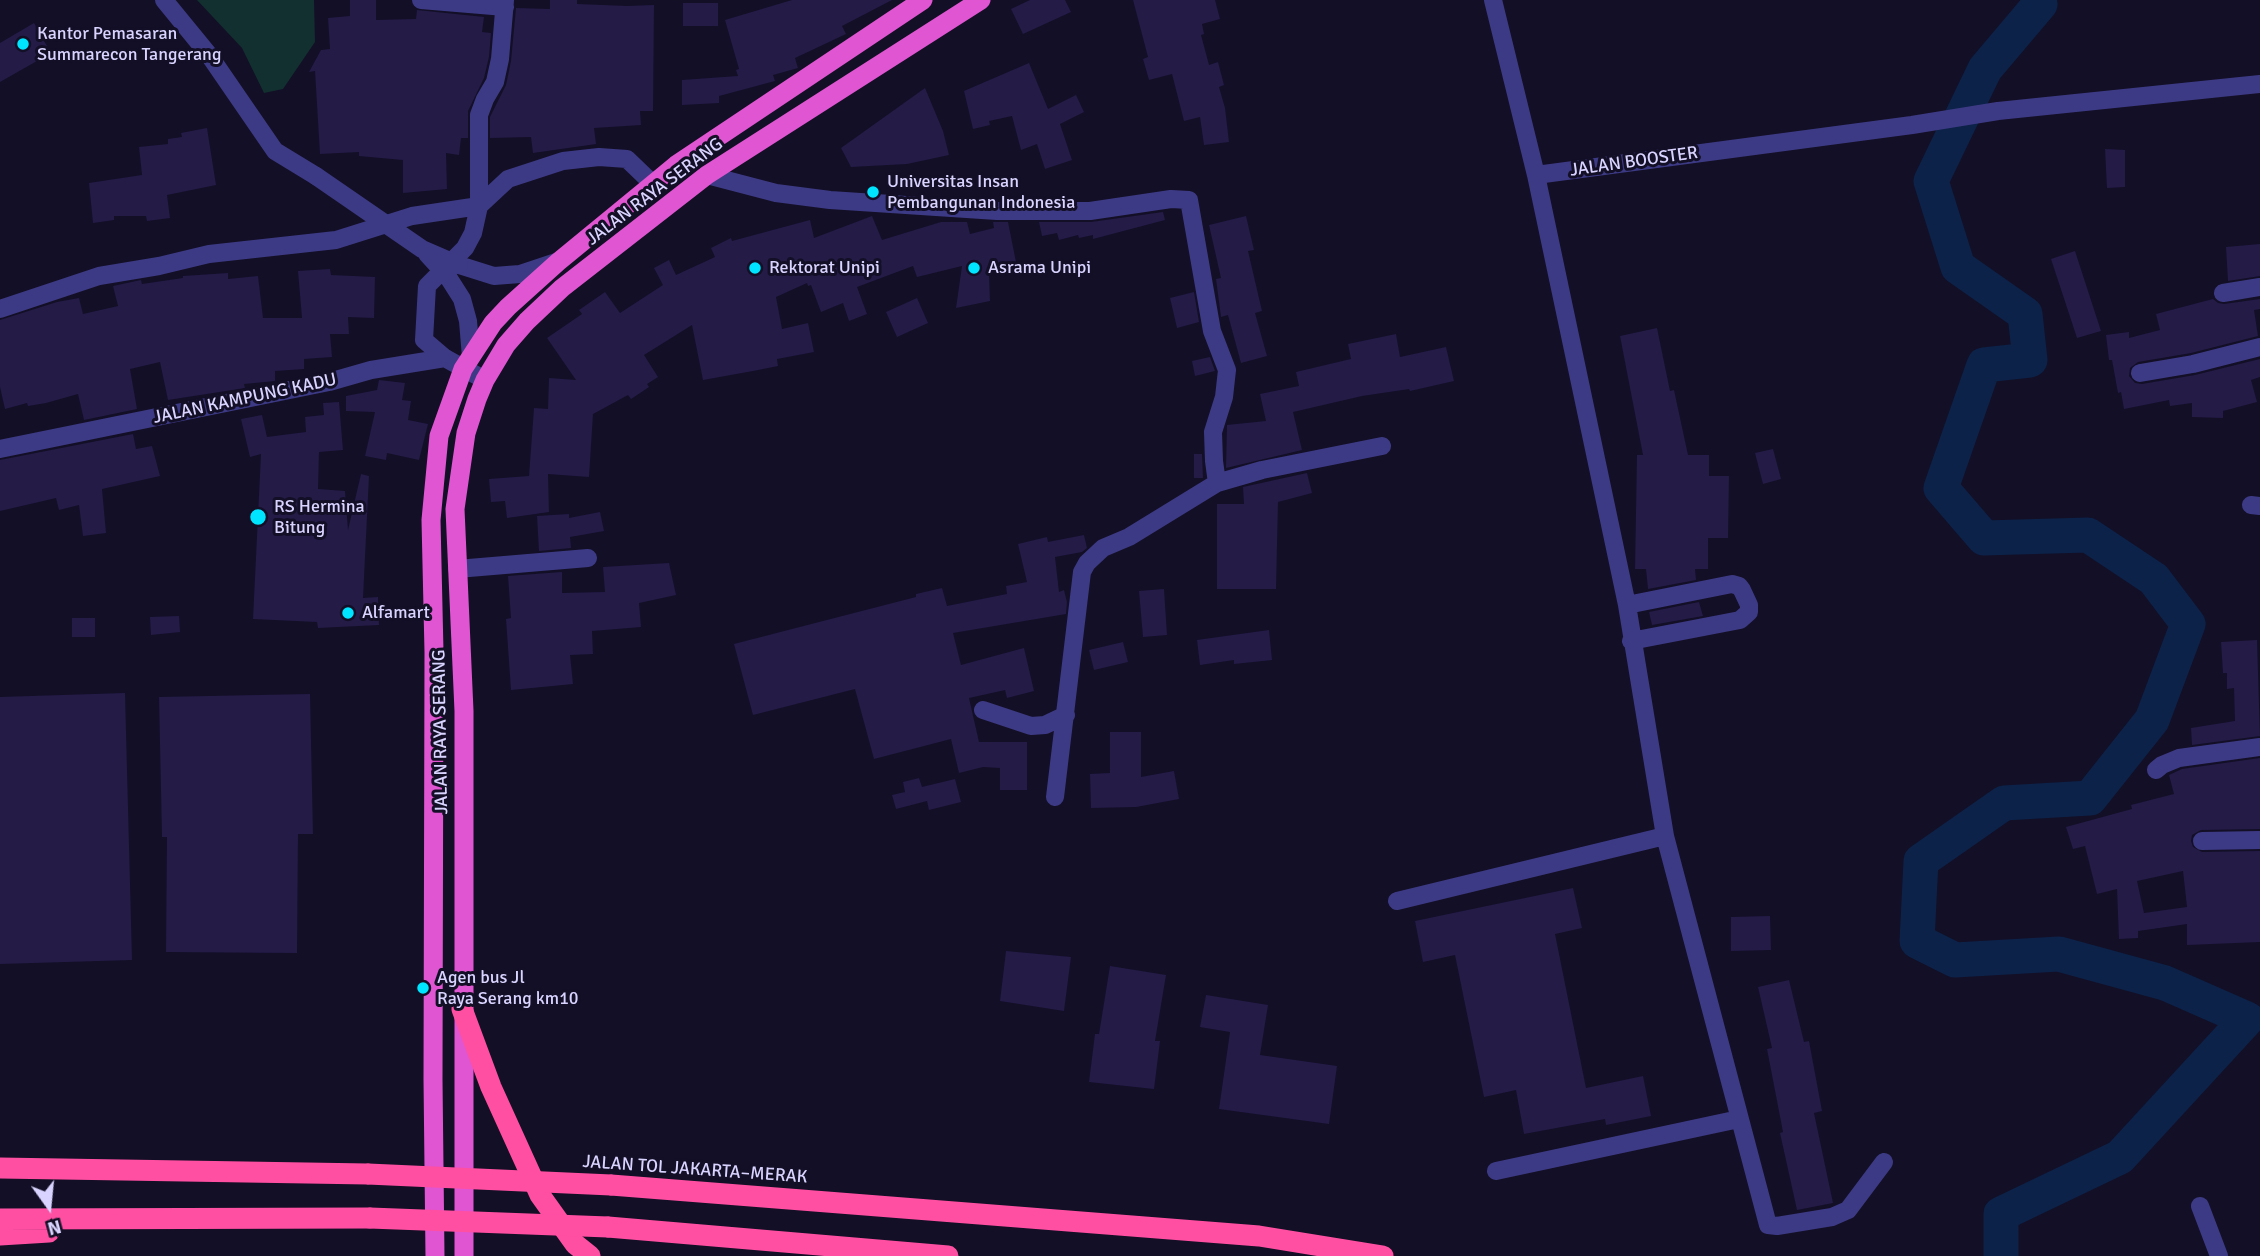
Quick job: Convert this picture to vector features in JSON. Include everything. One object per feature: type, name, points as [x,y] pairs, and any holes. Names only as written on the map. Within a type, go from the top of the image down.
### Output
[{"type":"highway","name":"JALAN RAYA SERANG","points":[[435,1256],[434,652],[431,520],[439,436],[467,363],[493,323],[558,262],[653,184],[687,158],[923,0]]},
{"type":"highway","name":"JALAN RAYA SERANG","points":[[464,1256],[464,710],[455,509],[457,482],[471,415],[485,380],[506,345],[562,288],[707,175],[981,0]]},
{"type":"highway","points":[[434,976],[463,976]]},
{"type":"highway","points":[[462,1009],[495,1098],[540,1195],[575,1244],[590,1256]]},
{"type":"highway","name":"JALAN TOL JAKARTA–MERAK","points":[[0,1168],[368,1174],[611,1185],[1259,1236],[1383,1256]]},
{"type":"highway","points":[[0,1235],[282,1217]]},
{"type":"highway","points":[[0,1219],[282,1217],[608,1227],[948,1256]]},
{"type":"street","points":[[164,0],[209,55],[275,151],[316,176],[453,271],[494,276],[520,274],[558,262]]},
{"type":"street","points":[[421,0],[505,3],[495,82],[479,115],[479,206],[473,233],[465,248],[427,286],[424,340],[446,358],[467,363],[485,380]]},
{"type":"street","points":[[1493,0],[1536,175],[1627,605],[1665,836],[1768,1225],[1832,1217],[1848,1210],[1884,1162]]},
{"type":"street","name":"JALAN BOOSTER","points":[[1536,175],[1998,111],[2260,85]]},
{"type":"street","points":[[0,309],[99,276],[209,254],[335,240],[412,216],[479,206],[508,179],[562,161],[599,157],[627,159],[653,184]]},
{"type":"street","points":[[707,175],[776,193],[830,200],[997,211],[1090,211],[1171,199],[1189,200],[1212,331],[1227,370],[1224,397],[1213,432],[1217,483]]},
{"type":"street","points":[[453,271],[468,321],[467,363]]},
{"type":"street","points":[[2223,293],[2260,287]]},
{"type":"street","points":[[2140,373],[2193,364],[2260,347]]},
{"type":"street","name":"JALAN KAMPUNG KADU","points":[[0,449],[329,382],[381,368],[446,358]]},
{"type":"street","points":[[1055,797],[1075,617],[1082,572],[1087,563],[1103,548],[1129,537],[1217,483],[1262,470],[1382,446]]},
{"type":"street","points":[[457,569],[588,558]]},
{"type":"street","points":[[1627,605],[1732,584],[1739,586],[1749,605],[1749,612],[1740,620],[1631,641]]},
{"type":"street","points":[[983,710],[1031,726],[1045,725],[1066,715]]},
{"type":"street","points":[[2156,770],[2179,758],[2260,747]]},
{"type":"street","points":[[1397,901],[1665,836]]},
{"type":"street","points":[[2202,841],[2260,840]]},
{"type":"street","points":[[1496,1171],[1739,1119]]},
{"type":"street","points":[[2200,1206],[2219,1256]]},
{"type":"green space","points":[[197,0],[314,0],[315,42],[283,89],[264,93],[242,48]]},
{"type":"building","points":[[350,0],[376,0],[376,20],[416,19],[417,10],[484,17],[482,32],[491,33],[489,57],[484,78],[468,111],[468,138],[461,138],[459,155],[446,153],[447,189],[403,193],[403,160],[359,156],[359,152],[320,154],[315,71],[309,72],[321,50],[330,49],[328,18],[350,16]]},
{"type":"building","points":[[550,0],[577,0],[577,4],[654,5],[653,111],[640,111],[641,125],[594,128],[596,144],[533,153],[531,137],[490,138],[490,117],[506,85],[511,61],[516,8],[550,9]]},
{"type":"building","points":[[792,0],[892,0],[842,26],[846,34],[795,58],[798,68],[773,75],[775,81],[719,96],[719,103],[682,105],[682,80],[738,76],[736,70],[739,69],[725,20]]},
{"type":"building","points":[[1030,0],[1065,0],[1071,12],[1023,34],[1011,9]]},
{"type":"building","points":[[1133,0],[1215,0],[1220,19],[1202,24],[1204,34],[1201,35],[1209,65],[1218,62],[1224,85],[1219,87],[1225,108],[1229,142],[1204,145],[1200,117],[1184,121],[1172,74],[1149,80],[1143,59],[1148,57]]},
{"type":"building","points":[[683,3],[718,3],[718,26],[683,26]]},
{"type":"building","name":"Kantor Pemasaran Summarecon Tangerang","points":[[34,23],[51,53],[0,82],[0,43]]},
{"type":"building","points":[[1029,63],[1048,109],[1076,95],[1084,112],[1060,124],[1072,160],[1045,169],[1037,144],[1021,150],[1012,116],[989,121],[990,125],[973,129],[964,91]]},
{"type":"building","points":[[925,88],[943,131],[949,155],[907,164],[851,167],[841,148]]},
{"type":"building","points":[[207,128],[216,185],[167,195],[170,218],[147,221],[146,216],[114,216],[114,220],[93,223],[89,183],[142,175],[139,147],[168,144],[168,139],[182,137],[181,133]]},
{"type":"building","points":[[2105,149],[2125,150],[2125,187],[2107,188]]},
{"type":"building","points":[[1163,212],[1165,220],[1093,239],[1093,235],[1079,238],[1078,235],[1059,240],[1057,233],[1042,236],[1039,222],[1091,222]]},
{"type":"building","points":[[872,216],[882,240],[941,222],[967,222],[970,234],[994,228],[993,222],[1008,222],[1017,267],[989,273],[990,301],[956,308],[962,266],[917,277],[913,266],[857,287],[867,314],[849,321],[843,303],[821,312],[811,285],[808,286],[807,283],[776,297],[782,329],[808,323],[814,352],[777,359],[778,366],[703,380],[692,325],[644,355],[658,377],[647,384],[649,387],[631,399],[628,395],[593,414],[589,477],[548,474],[549,512],[507,518],[505,501],[491,502],[489,479],[529,476],[534,408],[548,409],[549,378],[576,380],[547,338],[582,314],[579,310],[605,292],[620,313],[663,285],[654,268],[669,260],[676,275],[715,257],[711,248],[731,238],[732,241],[810,220],[814,238]]},
{"type":"building","points":[[1246,216],[1254,250],[1248,251],[1262,311],[1255,313],[1267,356],[1241,363],[1228,315],[1221,317],[1216,279],[1221,278],[1209,225]]},
{"type":"building","points":[[2260,244],[2260,276],[2228,281],[2226,247]]},
{"type":"building","points":[[2075,251],[2101,331],[2077,338],[2051,259]]},
{"type":"building","points":[[330,269],[331,275],[375,277],[374,318],[348,317],[349,334],[330,334],[332,357],[304,359],[304,369],[275,371],[275,381],[244,384],[245,388],[168,400],[160,362],[130,369],[137,409],[84,420],[78,394],[46,403],[28,406],[27,403],[5,409],[0,387],[0,320],[79,298],[83,314],[118,306],[113,286],[141,280],[142,284],[183,276],[228,273],[228,279],[258,276],[263,318],[302,318],[298,271]]},
{"type":"building","points":[[1194,292],[1199,322],[1177,328],[1170,298]]},
{"type":"building","points":[[917,298],[928,323],[897,337],[886,312]]},
{"type":"building","points":[[2213,299],[2224,304],[2260,299],[2260,309],[2254,310],[2258,336],[2191,353],[2138,362],[2130,368],[2129,376],[2135,383],[2142,384],[2195,375],[2260,359],[2260,377],[2251,380],[2257,402],[2223,411],[2223,418],[2192,417],[2192,403],[2170,406],[2169,400],[2124,409],[2112,360],[2109,360],[2106,335],[2129,332],[2129,338],[2160,330],[2156,314]]},
{"type":"building","points":[[1657,328],[1670,391],[1674,390],[1688,455],[1709,455],[1709,476],[1729,476],[1728,538],[1708,538],[1708,569],[1695,569],[1696,580],[1648,589],[1646,569],[1635,569],[1637,455],[1643,455],[1620,336]]},
{"type":"building","points":[[1396,334],[1400,357],[1446,347],[1454,381],[1410,391],[1362,396],[1293,412],[1302,450],[1226,468],[1227,425],[1266,421],[1260,394],[1299,386],[1296,372],[1351,359],[1348,344]]},
{"type":"building","points":[[1210,357],[1215,371],[1195,376],[1192,361]]},
{"type":"building","points":[[379,380],[405,383],[402,400],[411,401],[408,420],[428,424],[419,460],[387,453],[386,460],[365,456],[375,412],[346,411],[346,396],[377,390]]},
{"type":"building","points":[[339,402],[343,450],[319,452],[318,489],[345,491],[348,530],[361,474],[369,476],[363,598],[378,597],[379,625],[318,628],[317,622],[253,619],[261,454],[250,457],[241,419],[262,415],[267,437],[306,432],[305,417],[324,415],[323,403]]},
{"type":"building","points":[[133,434],[136,449],[152,446],[160,476],[102,489],[106,533],[83,536],[79,505],[59,510],[56,498],[0,511],[0,460]]},
{"type":"building","points":[[1773,449],[1781,479],[1763,484],[1755,453]]},
{"type":"building","points":[[1194,454],[1202,454],[1203,478],[1194,478]]},
{"type":"building","points":[[1307,473],[1312,493],[1278,502],[1276,589],[1217,589],[1217,504],[1244,504],[1243,487]]},
{"type":"building","points":[[600,512],[604,531],[570,537],[571,548],[539,551],[537,516],[569,514],[569,518]]},
{"type":"building","points":[[1084,535],[1087,548],[1082,552],[1055,557],[1059,592],[1064,590],[1067,602],[1066,614],[953,633],[961,665],[1024,648],[1034,691],[1007,698],[1005,690],[969,698],[979,742],[1027,742],[1027,790],[1000,790],[1000,768],[983,767],[959,773],[951,739],[874,759],[855,689],[753,715],[734,644],[942,588],[947,606],[1007,594],[1006,586],[1027,582],[1018,544],[1047,537],[1048,542]]},
{"type":"building","points":[[669,563],[676,595],[639,603],[641,627],[592,631],[593,654],[570,655],[573,684],[511,690],[506,619],[511,618],[508,576],[562,572],[562,593],[605,592],[603,567]]},
{"type":"building","points":[[1164,589],[1167,635],[1143,637],[1139,591]]},
{"type":"building","points":[[1699,602],[1703,616],[1652,625],[1649,612]]},
{"type":"building","points":[[179,616],[180,632],[151,635],[150,617]]},
{"type":"building","points":[[72,618],[95,618],[95,637],[72,637]]},
{"type":"building","points":[[1269,630],[1272,660],[1234,664],[1234,660],[1200,665],[1197,640]]},
{"type":"building","points":[[2257,640],[2260,736],[2192,745],[2191,728],[2235,721],[2234,688],[2227,689],[2221,642]]},
{"type":"building","points":[[1123,642],[1128,662],[1094,670],[1089,650]]},
{"type":"building","points":[[125,693],[132,960],[0,964],[0,697]]},
{"type":"building","points":[[310,694],[313,834],[298,834],[297,953],[166,952],[167,837],[162,837],[159,697]]},
{"type":"building","points":[[1110,732],[1141,732],[1141,777],[1174,771],[1179,799],[1136,807],[1091,808],[1090,774],[1110,773]]},
{"type":"building","points":[[2260,758],[2260,829],[2201,830],[2192,835],[2191,841],[2193,847],[2202,852],[2260,851],[2260,942],[2187,945],[2187,924],[2138,931],[2138,938],[2119,939],[2117,889],[2097,894],[2085,846],[2073,849],[2066,827],[2174,794],[2169,775],[2182,769]],"holes":[[[2183,871],[2187,907],[2144,913],[2137,881]]]},
{"type":"building","points":[[919,778],[922,787],[955,779],[961,802],[929,810],[927,801],[896,809],[892,795],[905,792],[903,782]]},
{"type":"building","points":[[1573,888],[1582,928],[1555,934],[1586,1088],[1643,1076],[1651,1116],[1606,1125],[1605,1119],[1524,1134],[1516,1090],[1484,1097],[1455,955],[1423,962],[1415,921]]},
{"type":"building","points":[[1770,916],[1771,950],[1731,951],[1731,917]]},
{"type":"building","points":[[1006,951],[1071,957],[1064,1011],[1000,1001]]},
{"type":"building","points":[[1110,966],[1166,975],[1155,1041],[1160,1041],[1154,1089],[1089,1082],[1095,1034],[1099,1034]]},
{"type":"building","points":[[1789,980],[1804,1042],[1809,1041],[1822,1111],[1814,1113],[1833,1203],[1797,1210],[1780,1133],[1783,1132],[1767,1049],[1772,1048],[1758,987]]},
{"type":"building","points":[[1206,995],[1268,1005],[1260,1055],[1337,1066],[1329,1124],[1219,1109],[1230,1032],[1200,1027]]},
{"type":"waterway","points":[[2001,1256],[2001,1214],[2120,1157],[2247,1019],[2165,983],[2059,954],[1955,960],[1917,941],[1921,861],[2004,803],[2090,798],[2152,720],[2188,624],[2154,579],[2088,535],[1984,538],[1941,488],[1984,365],[2030,360],[2025,314],[1958,267],[1931,181],[1985,69],[2040,4],[2039,0]]},
{"type":"place","name":"Kantor Pemasaran Summarecon Tangerang","points":[[23,44]]},
{"type":"place","name":"Universitas Insan Pembangunan Indonesia","points":[[873,192]]},
{"type":"place","name":"Rektorat Unipi","points":[[755,268]]},
{"type":"place","name":"Asrama Unipi","points":[[974,268]]},
{"type":"place","name":"RS Hermina Bitung","points":[[258,517]]},
{"type":"place","name":"Alfamart","points":[[348,613]]},
{"type":"place","name":"Agen bus Jl Raya Serang km10","points":[[423,988]]}]
